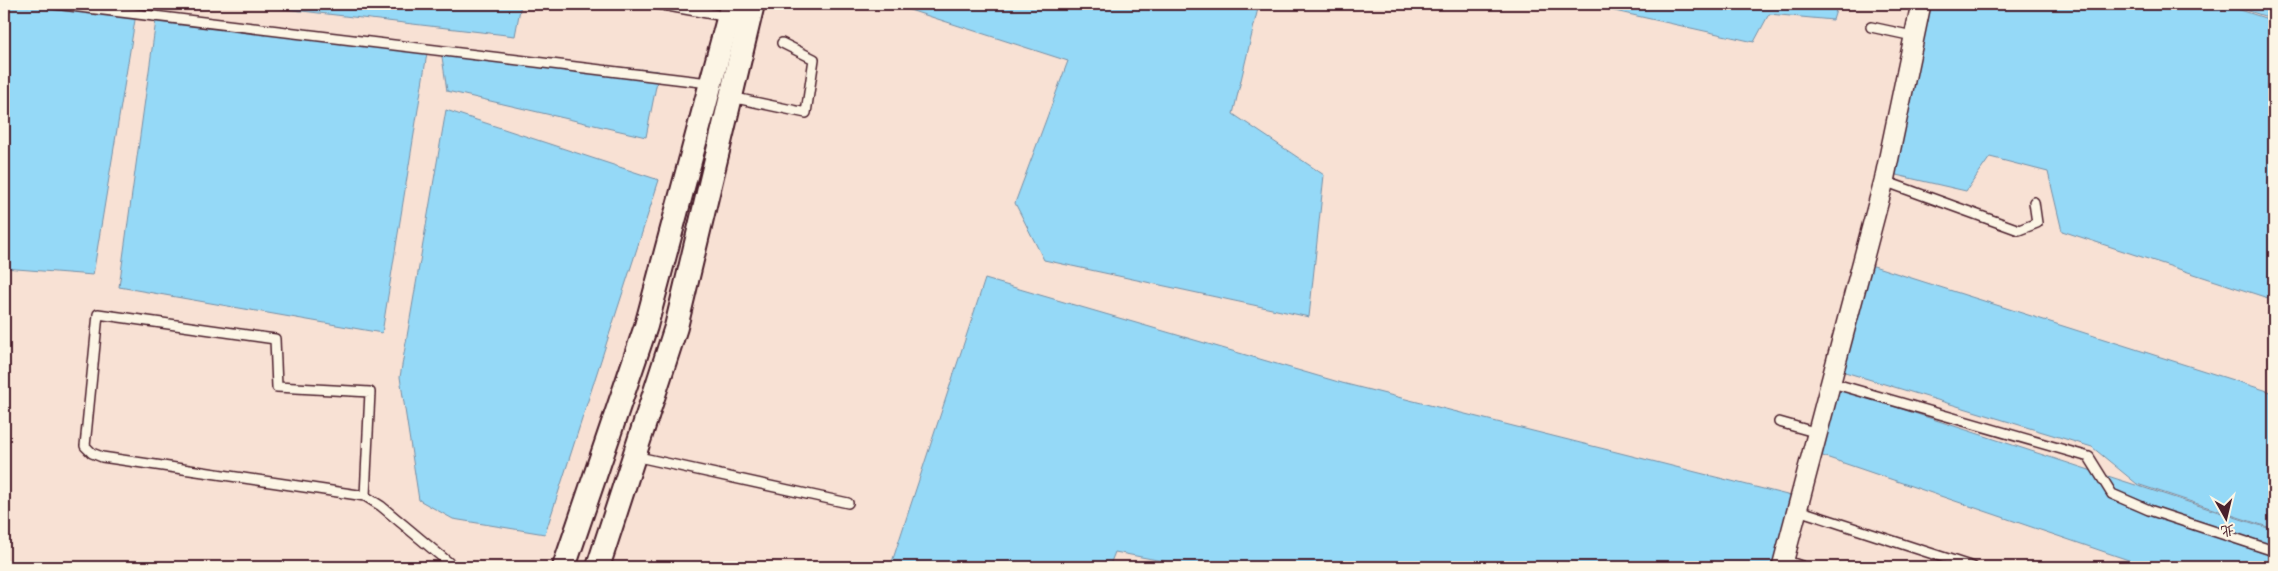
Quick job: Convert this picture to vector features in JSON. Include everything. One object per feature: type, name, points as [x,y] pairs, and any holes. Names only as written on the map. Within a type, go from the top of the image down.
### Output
[{"type":"street","points":[[598,567],[676,328],[753,4]]},
{"type":"street","points":[[1783,563],[1884,182],[1921,4]]},
{"type":"street","points":[[564,567],[646,326],[731,10]]},
{"type":"lane","points":[[54,4],[712,83]]},
{"type":"lane","points":[[657,4],[731,10]]},
{"type":"lane","points":[[1871,28],[1913,36]]},
{"type":"lane","points":[[731,97],[806,113],[814,59],[782,43]]},
{"type":"lane","points":[[1884,182],[2019,230],[2037,223],[2034,202]]},
{"type":"lane","points":[[365,496],[370,392],[278,387],[275,339],[98,314],[85,446],[92,453],[102,457],[365,496],[380,506],[454,567]]},
{"type":"lane","points":[[1832,383],[2089,457],[2112,494],[2149,510],[2274,551]]},
{"type":"lane","points":[[1779,422],[1818,433]]},
{"type":"lane","points":[[634,456],[848,503]]},
{"type":"lane","points":[[1798,510],[1973,567]]},
{"type":"lane","points":[[1783,563],[1804,567]]},
{"type":"water","points":[[4,4],[136,14],[93,275],[4,268]]},
{"type":"water","points":[[242,4],[521,4],[515,36]]},
{"type":"water","points":[[891,4],[1259,4],[1233,114],[1324,175],[1309,317],[1044,260],[1015,203],[1068,61]]},
{"type":"water","points":[[1602,4],[1838,4],[1833,20],[1769,14],[1754,42],[1601,8]]},
{"type":"water","points":[[1926,4],[2222,4],[2274,21],[2274,300],[2062,231],[2048,172],[1990,157],[1966,191],[1883,172]]},
{"type":"water","points":[[2227,4],[2274,4],[2274,19]]},
{"type":"water","points":[[157,13],[428,47],[382,333],[119,287]]},
{"type":"water","points":[[441,50],[659,71],[646,137],[447,91]]},
{"type":"water","points":[[446,110],[659,180],[545,534],[453,519],[419,500],[400,377]]},
{"type":"water","points":[[1861,262],[2274,393],[2274,529],[2137,484],[2092,447],[1835,369]]},
{"type":"water","points":[[985,279],[1342,383],[1803,499],[1786,567],[1194,567],[1115,552],[1109,567],[918,567],[892,562]]},
{"type":"water","points":[[1831,386],[2274,530],[2274,567],[2149,567],[1814,453]]}]
